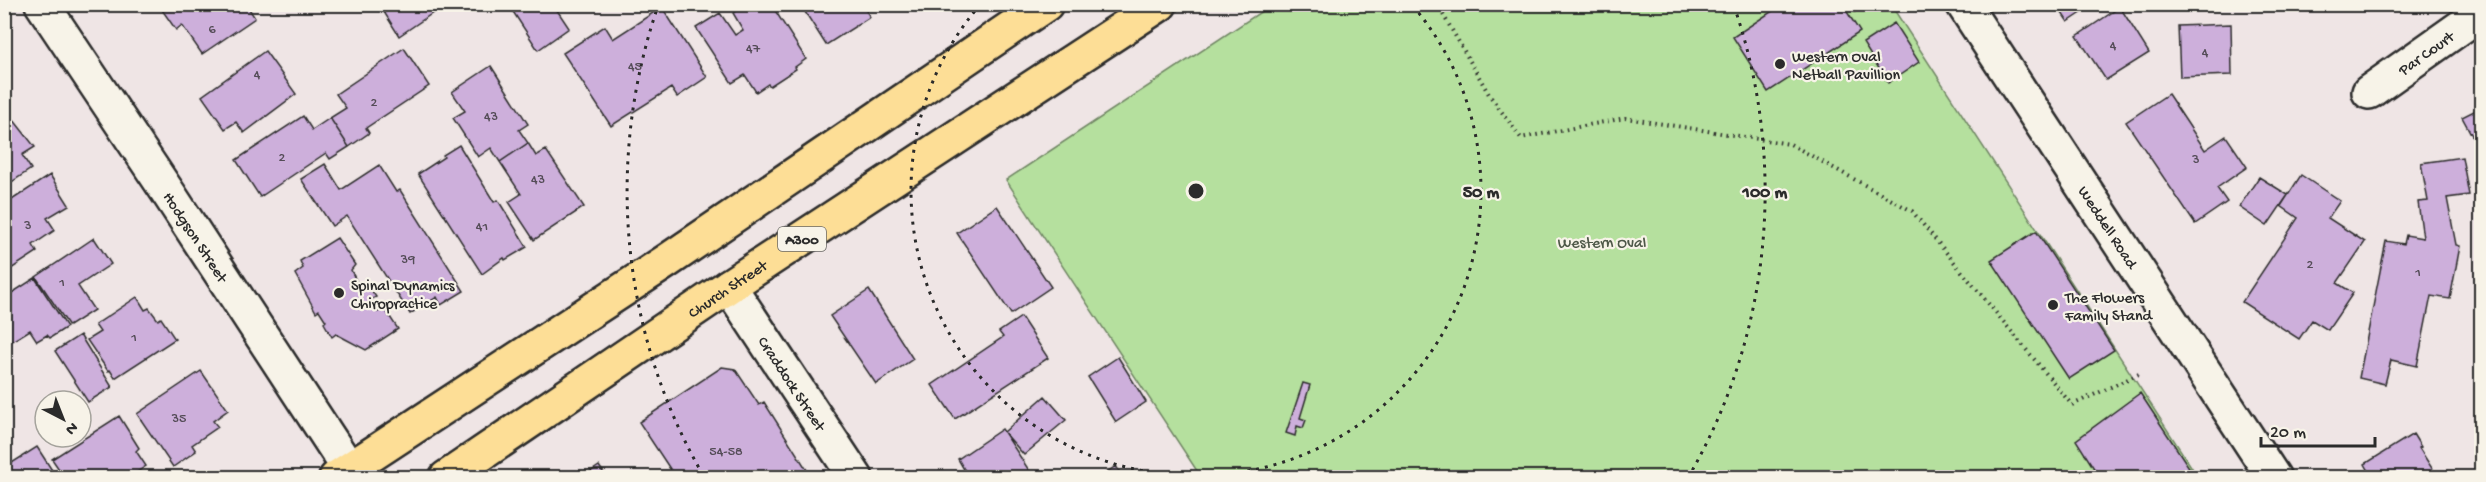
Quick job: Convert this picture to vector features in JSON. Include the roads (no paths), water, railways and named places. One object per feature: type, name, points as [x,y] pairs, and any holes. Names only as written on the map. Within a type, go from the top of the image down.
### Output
[{"type":"highway","points":[[342,473],[667,261],[1046,4]]},
{"type":"highway","name":"Church Street","points":[[446,477],[729,286],[1160,4]]},
{"type":"street","name":"Hodgson Street","points":[[42,4],[169,194],[342,473]]},
{"type":"street","name":"Weddell Road","points":[[1963,4],[2274,477]]},
{"type":"street","name":"Par Court","points":[[2368,92],[2481,12]]},
{"type":"street","name":"Craddock Street","points":[[729,286],[856,477]]},
{"type":"place","name":"Western Oval Netball Pavillion","points":[[1780,64]]},
{"type":"place","name":"Spinal Dynamics Chiropractice","points":[[339,293]]},
{"type":"place","name":"The Flowers Family Stand","points":[[2053,305]]},
{"type":"park label","name":"Western Oval","points":[[1602,241]]}]
